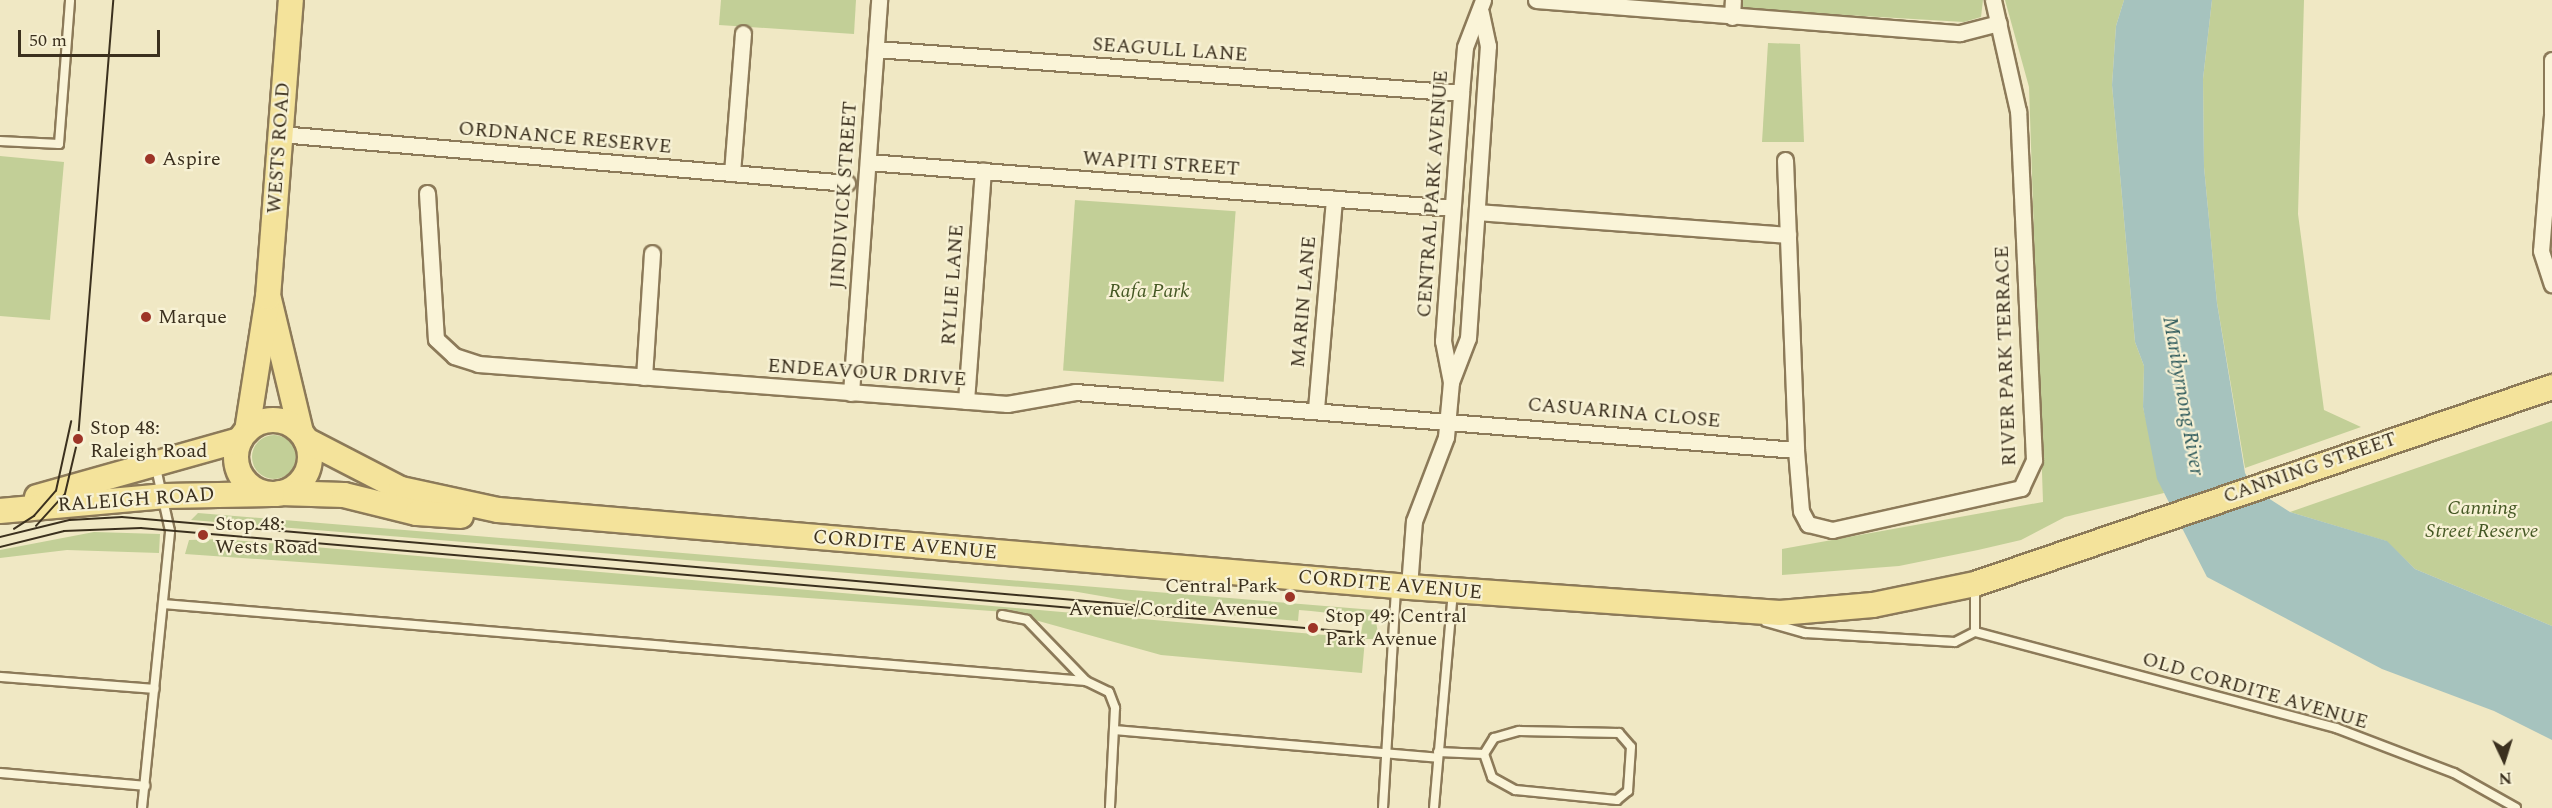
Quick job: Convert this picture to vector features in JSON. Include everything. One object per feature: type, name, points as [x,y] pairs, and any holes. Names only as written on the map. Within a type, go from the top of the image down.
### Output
[{"type":"main road","name":"WESTS ROAD","points":[[243,436],[268,297],[291,0]]},
{"type":"main road","name":"WESTS ROAD","points":[[268,297],[303,436]]},
{"type":"main road","name":"CANNING STREET","points":[[2070,553],[2379,444],[2552,387]]},
{"type":"main road","points":[[274,420],[303,436],[308,469],[297,485],[276,494],[242,477],[236,461],[243,436],[274,420]]},
{"type":"main road","name":"RALEIGH ROAD","points":[[0,510],[155,465],[243,436]]},
{"type":"main road","name":"CORDITE AVENUE","points":[[303,436],[401,489],[469,506],[560,517],[1739,613],[1873,605],[1975,584],[2070,553]]},
{"type":"main road","name":"RALEIGH ROAD","points":[[0,510],[165,496],[276,494]]},
{"type":"main road","name":"CORDITE AVENUE","points":[[276,494],[344,495],[439,515],[560,517]]},
{"type":"street","name":"JINDIVICK STREET","points":[[851,393],[879,0]]},
{"type":"street","points":[[1536,0],[1960,33],[2000,23]]},
{"type":"street","points":[[1732,17],[1733,0]]},
{"type":"street","name":"RIVER PARK TERRACE","points":[[1785,160],[1796,450],[1801,511],[1808,524],[1825,530],[2016,490],[2028,482],[2034,460],[2019,111],[1993,0]]},
{"type":"street","name":"CENTRAL PARK AVENUE","points":[[1403,586],[1414,521],[1448,420],[1451,382],[1443,341],[1461,93],[1465,47],[1482,6]]},
{"type":"street","name":"CENTRAL PARK AVENUE","points":[[1451,382],[1468,338],[1488,46],[1482,6]]},
{"type":"street","points":[[732,173],[743,33]]},
{"type":"street","name":"SEAGULL LANE","points":[[876,49],[1461,93]]},
{"type":"street","points":[[2552,60],[2552,114],[2541,250],[2552,284]]},
{"type":"street","name":"ORDNANCE RESERVE","points":[[280,134],[847,183]]},
{"type":"street","name":"WAPITI STREET","points":[[868,162],[1452,208]]},
{"type":"street","name":"RYLIE LANE","points":[[966,401],[983,171]]},
{"type":"street","name":"ENDEAVOUR DRIVE","points":[[427,193],[436,339],[454,356],[478,364],[1007,404],[1075,392],[1448,420]]},
{"type":"street","name":"MARIN LANE","points":[[1316,409],[1334,199]]},
{"type":"street","points":[[1477,212],[1788,235]]},
{"type":"street","points":[[644,377],[652,253]]},
{"type":"street","name":"CASUARINA CLOSE","points":[[1448,420],[1796,450]]},
{"type":"lane","points":[[0,141],[59,144],[70,0]]},
{"type":"lane","points":[[142,808],[170,531],[165,496],[155,465]]},
{"type":"lane","points":[[1739,613],[1805,633],[1955,642],[1975,632],[1975,584]]},
{"type":"lane","points":[[1383,808],[1383,754],[1403,586]]},
{"type":"lane","points":[[1434,808],[1453,591]]},
{"type":"lane","points":[[163,604],[1086,681]]},
{"type":"lane","points":[[1002,615],[1027,620],[1086,681],[1109,692],[1114,730],[1110,808]]},
{"type":"lane","name":"OLD CORDITE AVENUE","points":[[1975,632],[2336,728],[2454,773],[2516,808]]},
{"type":"lane","points":[[0,676],[154,689]]},
{"type":"lane","points":[[1114,730],[1383,754],[1438,755],[1485,754],[1504,733],[1618,733],[1631,747],[1628,791],[1622,799],[1606,800],[1515,790],[1492,777],[1485,754]]},
{"type":"lane","points":[[0,773],[145,786]]},
{"type":"green space","points":[[721,0],[856,0],[854,34],[719,25]]},
{"type":"green space","points":[[1743,0],[1983,0],[1981,17],[1964,22],[1742,9]]},
{"type":"green space","points":[[2005,0],[2124,0],[2116,26],[2112,85],[2135,342],[2144,366],[2143,407],[2164,493],[2065,517],[2021,540],[1978,550],[1899,566],[1782,575],[1782,549],[2043,502],[2029,87]]},
{"type":"green space","points":[[2212,0],[2304,0],[2298,214],[2324,410],[2361,427],[2245,468],[2217,303],[2204,167],[2203,79]]},
{"type":"green space","points":[[1768,43],[1800,44],[1804,142],[1762,142]]},
{"type":"green space","points":[[0,156],[64,162],[50,320],[0,316]]},
{"type":"green space","name":"Rafa Park","points":[[1075,200],[1236,211],[1224,382],[1063,371]]},
{"type":"green space","name":"Canning Street Reserve","points":[[2552,421],[2552,626],[2415,569],[2386,541],[2290,512]]},
{"type":"green space","points":[[274,435],[283,436],[290,441],[295,448],[295,466],[290,473],[283,478],[274,479],[265,478],[258,473],[253,466],[252,457],[253,448],[258,441],[265,436]]},
{"type":"green space","points":[[198,513],[1374,610],[1379,639],[1365,639],[1362,673],[1161,655],[1006,612],[185,554],[189,540],[221,539],[1360,638],[1363,623],[1356,616],[1311,611],[1299,610],[1298,621],[1193,612],[1072,591],[191,520]]},
{"type":"green space","points":[[94,532],[160,534],[159,553],[67,550],[0,558],[0,550]]},
{"type":"water","name":"Maribyrnong River","points":[[2124,0],[2212,0],[2203,79],[2204,167],[2217,303],[2245,473],[2254,489],[2290,512],[2387,541],[2415,569],[2552,626],[2552,740],[2494,711],[2382,669],[2207,577],[2157,479],[2143,407],[2144,366],[2135,342],[2112,85],[2116,26]]},
{"type":"tram line","points":[[36,526],[65,494],[78,439],[113,0]]},
{"type":"tram line","points":[[14,529],[34,516],[56,491],[71,422]]},
{"type":"tram line","points":[[0,537],[70,520],[122,517],[1143,606]]},
{"type":"tram line","points":[[0,547],[64,531],[141,528],[1352,632]]},
{"type":"place","name":"Aspire","points":[[150,159]]},
{"type":"place","name":"Marque","points":[[146,317]]},
{"type":"place","name":"Stop 48: Raleigh Road","points":[[78,439]]},
{"type":"place","name":"Stop 48: Wests Road","points":[[203,535]]},
{"type":"place","name":"Central Park Avenue/Cordite Avenue","points":[[1290,597]]},
{"type":"place","name":"Stop 49: Central Park Avenue","points":[[1313,628]]}]
